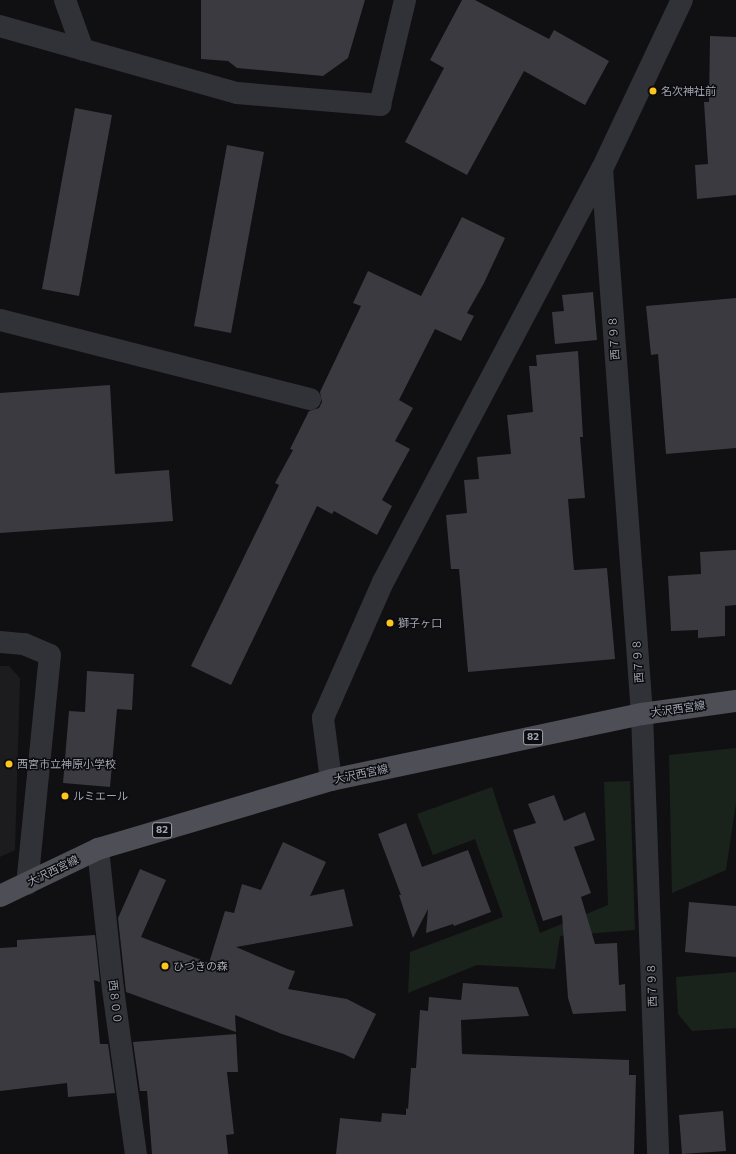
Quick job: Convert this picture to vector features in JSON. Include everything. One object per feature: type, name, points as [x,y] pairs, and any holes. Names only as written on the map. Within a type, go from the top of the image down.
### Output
[{"type":"main road","name":"大沢西宮線","points":[[0,896],[98,849],[331,780],[642,714],[736,701]]},
{"type":"street","points":[[65,0],[83,50]]},
{"type":"street","points":[[0,26],[237,93],[380,105],[405,0]]},
{"type":"street","points":[[331,780],[323,718],[384,582],[602,169],[682,0]]},
{"type":"street","name":"西７９８","points":[[602,169],[642,714],[658,1154]]},
{"type":"street","points":[[0,320],[310,399]]},
{"type":"street","points":[[0,642],[24,644],[50,655],[27,884]]},
{"type":"street","name":"西８００","points":[[98,849],[114,989],[136,1154]]},
{"type":"shaded area","name":"西宮市立神原小学校","points":[[0,666],[9,666],[20,678],[15,850],[0,857]]},
{"type":"shaded area","points":[[736,748],[736,803],[726,870],[672,893],[669,755]]},
{"type":"shaded area","points":[[630,781],[635,930],[560,936],[555,969],[477,965],[408,993],[410,952],[503,917],[475,839],[433,855],[417,814],[492,787],[540,933],[608,905],[604,782]]},
{"type":"shaded area","points":[[736,972],[736,1028],[692,1031],[678,1014],[676,977]]},
{"type":"building","points":[[201,0],[365,0],[348,58],[323,76],[237,68],[228,61],[201,59]]},
{"type":"building","points":[[462,0],[475,0],[549,39],[554,30],[609,61],[585,105],[524,71],[467,175],[405,142],[444,68],[430,60]]},
{"type":"building","points":[[710,36],[736,37],[736,195],[697,199],[695,165],[708,164],[704,102],[709,102]]},
{"type":"building","points":[[75,108],[112,115],[79,296],[42,289]]},
{"type":"building","points":[[227,145],[264,152],[231,333],[194,326]]},
{"type":"building","points":[[462,217],[505,238],[484,283],[467,313],[474,316],[461,341],[435,329],[399,400],[413,408],[395,441],[410,449],[382,500],[392,506],[377,535],[334,511],[332,514],[317,506],[231,685],[191,666],[279,485],[275,483],[293,450],[290,449],[309,411],[319,408],[322,402],[320,392],[361,306],[353,303],[368,271],[421,296]]},
{"type":"building","points":[[593,292],[597,340],[555,344],[552,312],[564,311],[562,295]]},
{"type":"building","points":[[736,298],[736,448],[666,454],[658,354],[651,355],[646,306]]},
{"type":"building","points":[[578,351],[583,437],[580,437],[585,498],[568,499],[574,570],[607,568],[615,659],[468,672],[459,569],[451,569],[446,515],[467,513],[464,480],[479,479],[477,457],[511,454],[507,415],[533,412],[529,366],[537,366],[536,355]]},
{"type":"building","points":[[110,385],[115,474],[169,470],[173,521],[0,533],[0,393]]},
{"type":"building","points":[[736,550],[736,605],[725,606],[725,636],[698,638],[698,630],[671,631],[668,576],[701,574],[700,552]]},
{"type":"building","points":[[87,671],[134,674],[132,710],[117,709],[110,787],[63,783],[69,711],[85,712]]},
{"type":"building","points":[[554,795],[564,821],[585,812],[595,840],[574,847],[591,893],[581,897],[595,944],[617,943],[619,985],[625,984],[626,1011],[573,1014],[568,998],[562,915],[543,921],[513,830],[536,823],[528,804]]},
{"type":"building","points":[[406,823],[422,867],[468,850],[491,912],[454,926],[453,924],[426,933],[428,909],[413,938],[399,895],[401,895],[378,834]]},
{"type":"building","points":[[283,842],[326,862],[310,896],[344,889],[353,926],[236,947],[295,971],[288,989],[347,999],[376,1014],[354,1059],[344,1054],[282,1034],[235,1015],[236,1032],[126,992],[118,918],[140,869],[166,880],[141,937],[209,963],[225,911],[234,913],[242,884],[261,890]]},
{"type":"building","points":[[689,902],[736,906],[736,957],[685,952]]},
{"type":"building","points":[[95,935],[100,982],[94,980],[100,1044],[108,1044],[115,1093],[68,1097],[67,1083],[0,1091],[0,948],[17,947],[17,940]]},
{"type":"building","points":[[463,983],[518,987],[529,1016],[461,1020],[462,1054],[629,1060],[629,1075],[636,1075],[634,1154],[336,1154],[340,1118],[381,1122],[382,1113],[406,1115],[406,1108],[408,1109],[411,1068],[416,1068],[420,1010],[428,1011],[429,997],[461,1001]]},
{"type":"building","points":[[236,1034],[238,1072],[227,1072],[234,1134],[226,1135],[228,1154],[152,1154],[147,1091],[140,1091],[133,1042]]},
{"type":"building","points":[[723,1111],[726,1151],[682,1154],[679,1115]]},
{"type":"place","name":"名次神社前","points":[[653,91]]},
{"type":"place","name":"獅子ヶ口","points":[[390,623]]},
{"type":"place","name":"西宮市立神原小学校","points":[[9,764]]},
{"type":"place","name":"ルミエール","points":[[65,796]]},
{"type":"place","name":"ひづきの森","points":[[165,966]]}]
